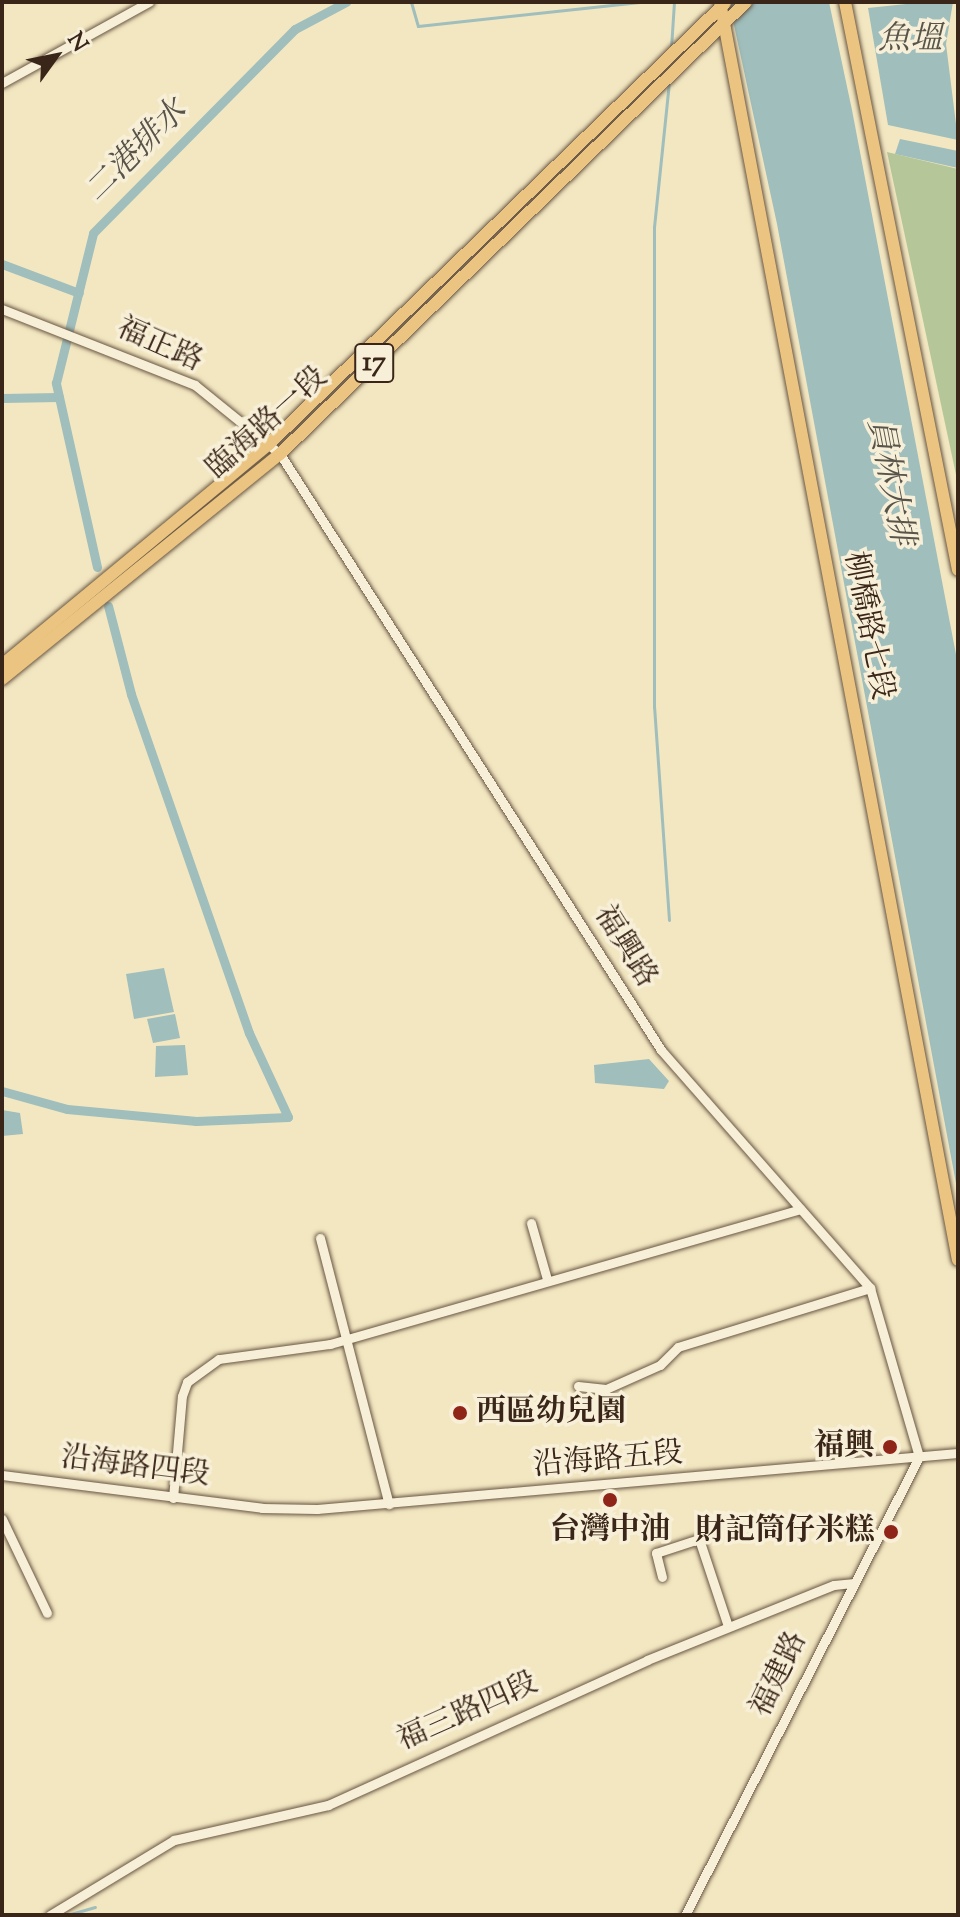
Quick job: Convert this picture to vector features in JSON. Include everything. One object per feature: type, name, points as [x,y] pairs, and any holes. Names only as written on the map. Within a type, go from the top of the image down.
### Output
[{"type":"main road","name":"17","points":[[724,10],[746,2]]},
{"type":"main road","points":[[845,2],[958,570]]},
{"type":"main road","name":"臨海路一段","points":[[2,665],[269,444],[724,10]]},
{"type":"main road","name":"臨海路一段","points":[[2,679],[280,454],[724,10]]},
{"type":"main road","name":"柳橋路七段","points":[[724,10],[958,1260]]},
{"type":"street","points":[[2,83],[149,2]]},
{"type":"street","name":"福正路","points":[[2,309],[195,385],[280,454]]},
{"type":"street","name":"福興路","points":[[280,454],[661,1050],[870,1288],[919,1457]]},
{"type":"street","points":[[173,1498],[187,1382],[219,1359],[346,1339],[800,1209]]},
{"type":"street","points":[[531,1223],[547,1279]]},
{"type":"street","points":[[320,1238],[389,1504]]},
{"type":"street","points":[[578,1386],[606,1389],[660,1365],[678,1347],[870,1288]]},
{"type":"street","name":"沿海路五段","points":[[262,1508],[389,1504],[958,1453]]},
{"type":"street","name":"福建路","points":[[685,1915],[919,1457]]},
{"type":"street","name":"沿海路四段","points":[[2,1475],[262,1508]]},
{"type":"street","points":[[2,1519],[47,1613]]},
{"type":"street","points":[[662,1577],[656,1553],[699,1539],[728,1626]]},
{"type":"street","name":"福三路四段","points":[[50,1915],[174,1840],[328,1805],[728,1626],[852,1583]]},
{"type":"green space","points":[[887,152],[958,169],[958,484]]},
{"type":"water","name":"員林大排","points":[[729,2],[829,2],[852,110],[958,665],[958,1194],[777,224]]},
{"type":"water","name":"魚塭","points":[[953,2],[946,44],[958,140],[888,125],[868,8]]},
{"type":"water","points":[[900,139],[958,151],[958,168],[895,154]]},
{"type":"water","points":[[164,968],[174,1012],[134,1019],[126,974]]},
{"type":"water","points":[[175,1014],[180,1038],[153,1043],[147,1019]]},
{"type":"water","points":[[185,1045],[188,1075],[155,1077],[156,1046]]},
{"type":"water","points":[[649,1059],[669,1081],[664,1089],[595,1083],[594,1065]]},
{"type":"water","points":[[2,1110],[20,1113],[23,1134],[2,1136]]},
{"type":"waterway","name":"二港排水","points":[[97,567],[56,383],[93,233],[295,29],[346,2]]},
{"type":"waterway","points":[[411,2],[418,26],[640,2]]},
{"type":"waterway","points":[[671,48],[674,2]]},
{"type":"waterway","points":[[669,83],[654,227],[654,707],[669,920]]},
{"type":"waterway","points":[[2,264],[79,293]]},
{"type":"waterway","points":[[2,398],[59,397]]},
{"type":"waterway","points":[[2,1091],[67,1109],[196,1121],[288,1117],[249,1033],[131,694],[108,606]]},
{"type":"waterway","points":[[67,1915],[95,1907]]},
{"type":"place","name":"西區幼兒園","points":[[460,1413]]},
{"type":"place","name":"福興","points":[[890,1447]]},
{"type":"place","name":"台灣中油","points":[[610,1500]]},
{"type":"place","name":"財記筒仔米糕","points":[[891,1532]]}]
